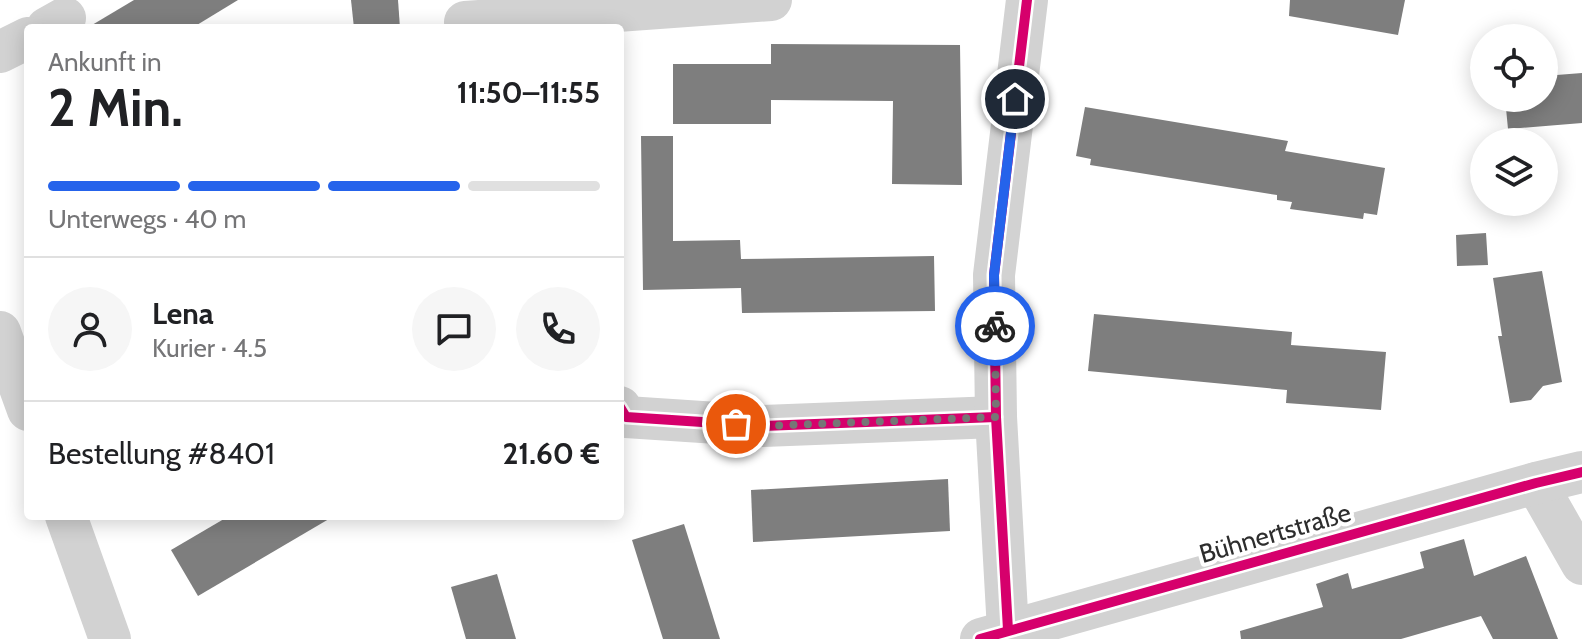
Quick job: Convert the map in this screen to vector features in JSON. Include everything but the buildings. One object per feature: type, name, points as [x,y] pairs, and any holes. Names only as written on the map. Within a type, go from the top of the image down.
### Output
[{"type":"street","points":[[463,17],[771,0]]},
{"type":"street","points":[[994,635],[994,275],[1027,0]]},
{"type":"street","points":[[0,52],[24,40]]},
{"type":"street","points":[[0,332],[24,399]]},
{"type":"street","points":[[624,414],[626,417],[763,426],[996,417]]},
{"type":"street","name":"Bühnertstraße","points":[[994,635],[1582,472]]},
{"type":"street","points":[[1536,483],[1582,564]]},
{"type":"street","points":[[67,520],[110,639]]},
{"type":"cycle path","points":[[1008,630],[996,417],[994,275],[1027,0]]},
{"type":"cycle path","points":[[624,414],[626,417],[763,426],[996,417]]},
{"type":"cycle path","points":[[980,639],[1582,472]]},
{"type":"way so far","points":[[736,424],[763,426],[996,417],[995,326]]},
{"type":"route","points":[[995,326],[994,275],[1015,99]]}]
